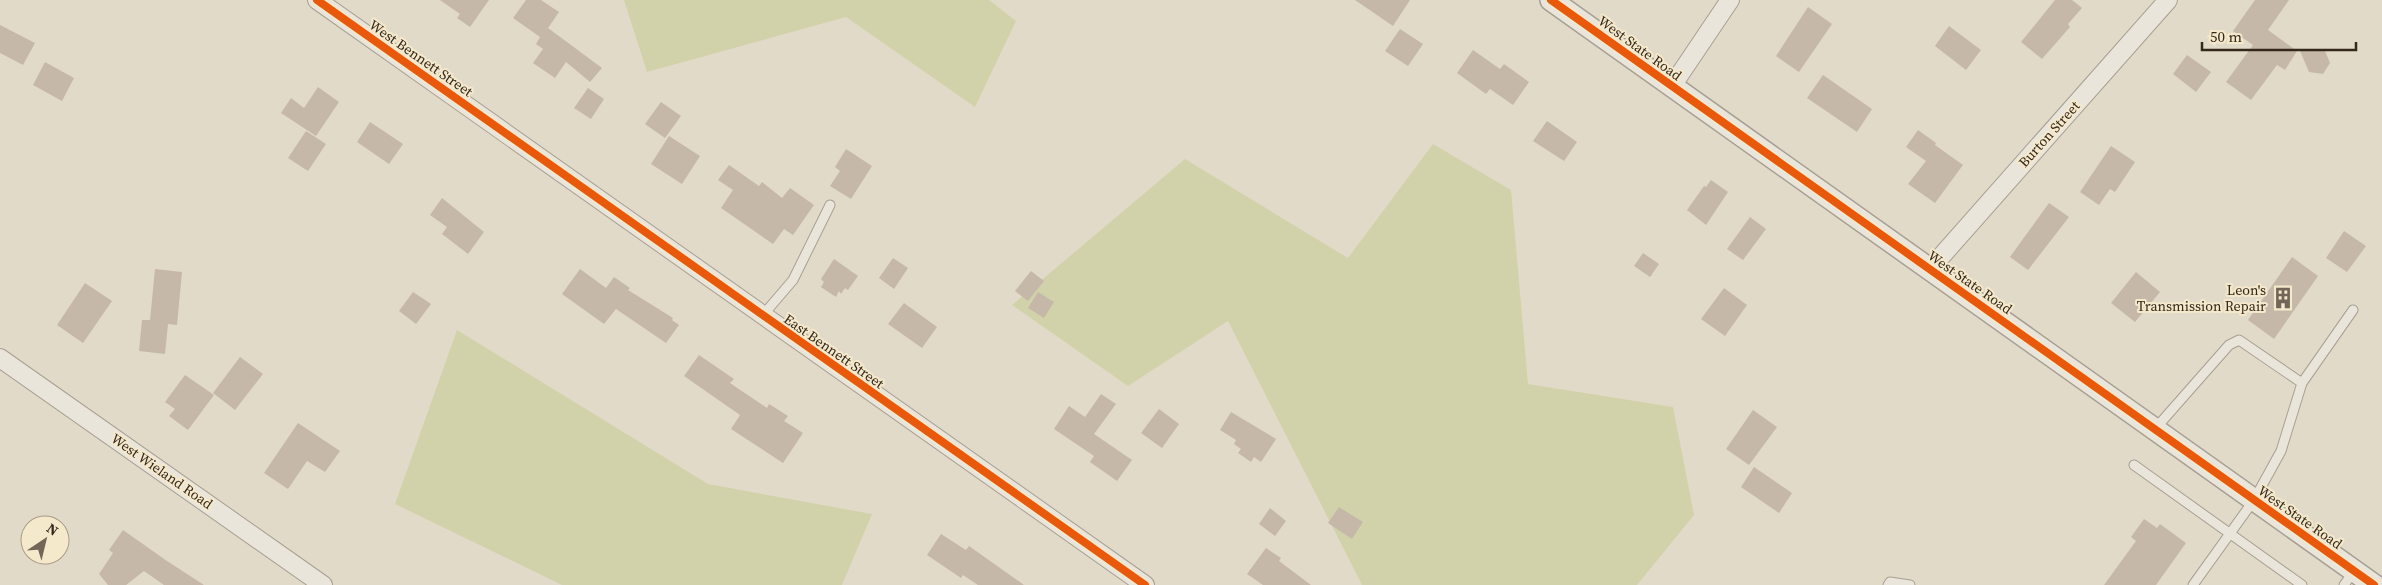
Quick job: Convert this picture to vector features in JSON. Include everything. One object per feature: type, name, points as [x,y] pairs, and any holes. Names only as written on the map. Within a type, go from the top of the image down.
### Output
[{"type":"street","name":"West Bennett Street","points":[[317,0],[509,136]]},
{"type":"street","name":"West State Road","points":[[1551,0],[2254,500],[2349,578],[2374,585]]},
{"type":"street","points":[[1672,86],[1730,0]]},
{"type":"street","name":"Burton Street","points":[[1930,269],[2168,0]]},
{"type":"street","name":"East Bennett Street","points":[[509,136],[1145,585]]},
{"type":"street","name":"West Wieland Road","points":[[0,358],[323,585]]},
{"type":"lane","points":[[763,315],[793,280],[830,205]]},
{"type":"lane","points":[[2193,585],[2254,500],[2281,451],[2302,383],[2353,310]]},
{"type":"lane","points":[[2155,429],[2228,345],[2239,340],[2302,383]]},
{"type":"lane","points":[[2134,465],[2302,585]]},
{"type":"lane","points":[[1888,585],[1890,582],[1910,585]]},
{"type":"green space","points":[[624,0],[989,0],[1016,21],[975,107],[846,17],[647,72]]},
{"type":"green space","points":[[1433,144],[1511,190],[1528,384],[1673,407],[1694,515],[1637,585],[1362,585],[1228,321],[1128,386],[1012,305],[1185,159],[1348,258]]},
{"type":"green space","points":[[457,330],[708,484],[872,514],[842,585],[562,585],[395,504]]},
{"type":"building","points":[[440,0],[489,0],[470,27],[457,18],[460,14]]},
{"type":"building","points":[[526,0],[541,0],[559,12],[548,28],[602,68],[590,82],[566,62],[555,78],[533,63],[543,49],[536,44],[540,37],[513,18]]},
{"type":"building","points":[[1355,0],[1410,0],[1393,26]]},
{"type":"building","points":[[2055,0],[2072,0],[2082,8],[2068,24],[2070,27],[2042,59],[2021,42]]},
{"type":"building","points":[[2255,0],[2289,0],[2268,30],[2297,51],[2285,70],[2277,65],[2251,100],[2226,82],[2253,45],[2233,31]]},
{"type":"building","points":[[1808,7],[1832,24],[1799,72],[1776,56]]},
{"type":"building","points":[[0,25],[35,43],[23,65],[0,53]]},
{"type":"building","points":[[1949,26],[1981,50],[1966,70],[1935,46]]},
{"type":"building","points":[[1400,29],[1423,44],[1408,66],[1385,51]]},
{"type":"building","points":[[1473,50],[1500,69],[1504,64],[1529,82],[1513,105],[1490,89],[1486,94],[1457,73]]},
{"type":"building","points":[[2300,51],[2325,51],[2330,63],[2323,74],[2309,72]]},
{"type":"building","points":[[2187,55],[2211,72],[2196,92],[2173,74]]},
{"type":"building","points":[[45,62],[74,78],[62,101],[33,85]]},
{"type":"building","points":[[1823,75],[1872,109],[1857,132],[1807,98]]},
{"type":"building","points":[[318,87],[339,102],[316,136],[281,113],[291,98],[304,108]]},
{"type":"building","points":[[588,88],[604,99],[591,119],[574,108]]},
{"type":"building","points":[[661,102],[681,116],[665,138],[645,124]]},
{"type":"building","points":[[1547,121],[1577,142],[1564,161],[1533,141]]},
{"type":"building","points":[[370,122],[403,144],[389,164],[357,142]]},
{"type":"building","points":[[1918,130],[1963,165],[1935,203],[1908,184],[1926,161],[1906,147]]},
{"type":"building","points":[[306,131],[326,144],[308,171],[288,158]]},
{"type":"building","points":[[669,136],[700,156],[682,184],[651,164]]},
{"type":"building","points":[[2111,146],[2135,162],[2115,192],[2110,189],[2099,205],[2080,192]]},
{"type":"building","points":[[846,149],[872,166],[851,199],[830,186],[840,171],[835,167]]},
{"type":"building","points":[[729,165],[759,186],[762,182],[782,198],[790,188],[814,205],[793,235],[784,229],[773,244],[721,208],[733,190],[718,180]]},
{"type":"building","points":[[1711,180],[1728,192],[1706,225],[1687,210],[1704,186],[1706,187]]},
{"type":"building","points":[[442,198],[484,232],[468,254],[442,234],[447,227],[430,215]]},
{"type":"building","points":[[2049,203],[2069,217],[2028,270],[2010,257]]},
{"type":"building","points":[[1750,217],[1766,229],[1743,260],[1727,249]]},
{"type":"building","points":[[2344,231],[2366,246],[2347,272],[2326,258]]},
{"type":"building","points":[[1643,253],[1659,264],[1650,277],[1634,266]]},
{"type":"building","name":"Leon's Transmission Repair","points":[[2292,257],[2318,276],[2274,339],[2248,320]]},
{"type":"building","points":[[893,258],[908,268],[894,289],[879,278]]},
{"type":"building","points":[[834,259],[858,276],[848,290],[845,288],[841,294],[839,291],[836,297],[821,287],[824,282],[821,279]]},
{"type":"building","points":[[155,269],[182,272],[177,325],[168,324],[165,354],[139,351],[142,320],[150,320]]},
{"type":"building","points":[[580,269],[606,288],[614,277],[630,288],[628,290],[673,318],[672,320],[679,325],[666,343],[616,309],[604,324],[562,294]]},
{"type":"building","points":[[1031,271],[1044,281],[1028,301],[1015,291]]},
{"type":"building","points":[[2136,272],[2160,292],[2135,322],[2111,303]]},
{"type":"building","points":[[85,283],[112,301],[83,343],[57,325]]},
{"type":"building","points":[[1724,288],[1747,305],[1725,336],[1701,319]]},
{"type":"building","points":[[413,292],[431,304],[416,324],[399,311]]},
{"type":"building","points":[[1038,292],[1054,302],[1044,318],[1028,308]]},
{"type":"building","points":[[904,303],[937,327],[922,348],[888,324]]},
{"type":"building","points":[[699,355],[734,379],[730,383],[767,408],[769,404],[788,416],[784,421],[803,433],[783,463],[731,429],[740,415],[684,376]]},
{"type":"building","points":[[240,357],[263,374],[235,410],[213,393]]},
{"type":"building","points":[[185,375],[214,395],[188,430],[169,416],[175,409],[165,402]]},
{"type":"building","points":[[1101,394],[1116,404],[1094,434],[1132,460],[1117,481],[1090,462],[1094,456],[1054,429],[1069,406],[1085,417]]},
{"type":"building","points":[[1159,409],[1179,424],[1162,448],[1141,433]]},
{"type":"building","points":[[1753,410],[1777,427],[1749,465],[1726,449]]},
{"type":"building","points":[[1231,412],[1276,439],[1261,462],[1254,457],[1251,462],[1238,453],[1241,449],[1234,444],[1236,440],[1220,430]]},
{"type":"building","points":[[298,423],[340,451],[325,472],[307,461],[288,489],[264,473]]},
{"type":"building","points":[[1754,467],[1792,493],[1779,513],[1741,487]]},
{"type":"building","points":[[1339,507],[1363,522],[1352,539],[1328,523]]},
{"type":"building","points":[[1270,508],[1286,521],[1275,536],[1259,524]]},
{"type":"building","points":[[2144,519],[2157,528],[2160,524],[2186,543],[2156,585],[2104,585],[2136,541],[2131,537]]},
{"type":"building","points":[[123,530],[204,585],[164,585],[144,571],[126,585],[108,585],[99,574],[113,553],[109,550]]},
{"type":"building","points":[[941,534],[966,550],[969,546],[1024,585],[978,585],[963,575],[961,578],[927,555]]},
{"type":"building","points":[[1266,548],[1281,558],[1279,561],[1311,585],[1263,585],[1247,574]]},
{"type":"cycle path","points":[[317,0],[1145,585]]},
{"type":"cycle path","points":[[1551,0],[2374,585]]},
{"type":"place","name":"Leon's Transmission Repair","points":[[2283,298]]}]
